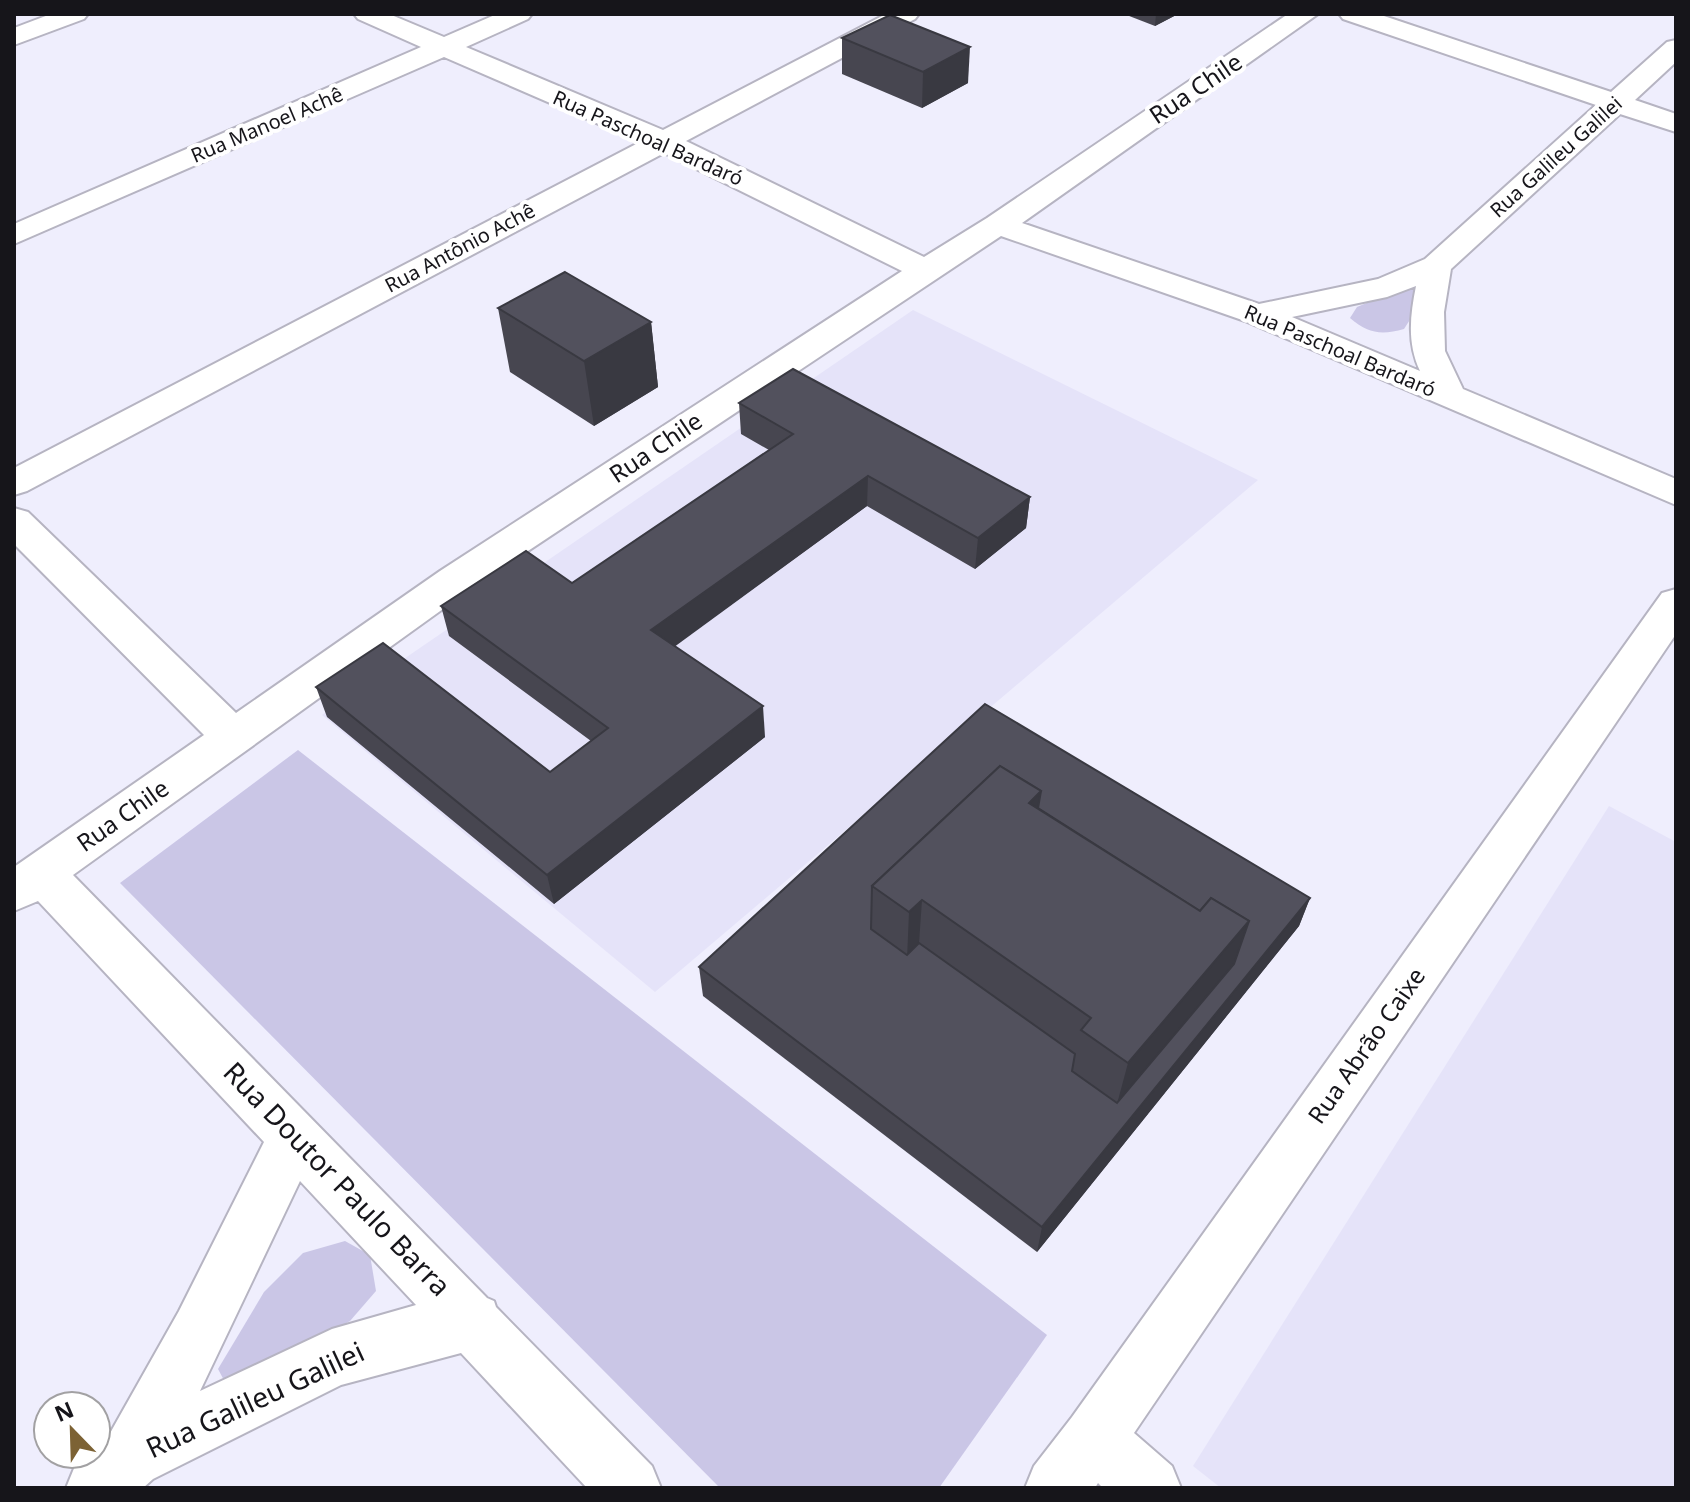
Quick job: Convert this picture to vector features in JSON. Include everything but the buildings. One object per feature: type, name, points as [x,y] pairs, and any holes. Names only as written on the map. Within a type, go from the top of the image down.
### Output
[{"type":"street","points":[[14,37],[75,14]]},
{"type":"street","name":"Rua Paschoal Bardaró","points":[[367,14],[663,141],[925,270]]},
{"type":"street","name":"Rua Manoel Achê","points":[[14,235],[519,14]]},
{"type":"street","name":"Rua Antônio Achê","points":[[14,483],[906,14]]},
{"type":"street","name":"Rua Chile","points":[[28,883],[454,581],[998,225],[1305,14]]},
{"type":"street","points":[[1352,14],[1676,123]]},
{"type":"street","name":"Rua Galileu Galilei","points":[[1257,314],[1387,287],[1436,266],[1676,48]]},
{"type":"street","name":"Rua Paschoal Bardaró","points":[[998,225],[1257,314],[1676,493]]},
{"type":"street","points":[[1436,266],[1427,312],[1428,351],[1449,397]]},
{"type":"street","points":[[14,521],[233,737]]},
{"type":"street","name":"Rua Abrão Caixe","points":[[1056,1488],[1094,1439],[1676,603]]},
{"type":"street","name":"Rua Doutor Paulo Barra","points":[[28,883],[295,1135],[630,1488]]},
{"type":"street","name":"Rua Galileu Galilei","points":[[114,1472],[200,1332],[295,1135]]},
{"type":"street","name":"Rua Galileu Galilei","points":[[114,1472],[332,1358],[398,1338],[473,1321]]},
{"type":"street","points":[[1094,1439],[1150,1488]]},
{"type":"shaded area","points":[[1407,286],[1415,291],[1413,315],[1404,329],[1376,332],[1350,318],[1357,307]]},
{"type":"shaded area","points":[[913,310],[1258,480],[655,992],[322,715]]},
{"type":"shaded area","points":[[298,750],[1047,1335],[939,1488],[720,1488],[120,883]]},
{"type":"shaded area","points":[[1609,806],[1676,842],[1676,1488],[1221,1488],[1193,1466]]},
{"type":"shaded area","points":[[345,1241],[370,1255],[376,1291],[350,1321],[303,1348],[226,1384],[218,1369],[264,1292],[303,1253]]}]
